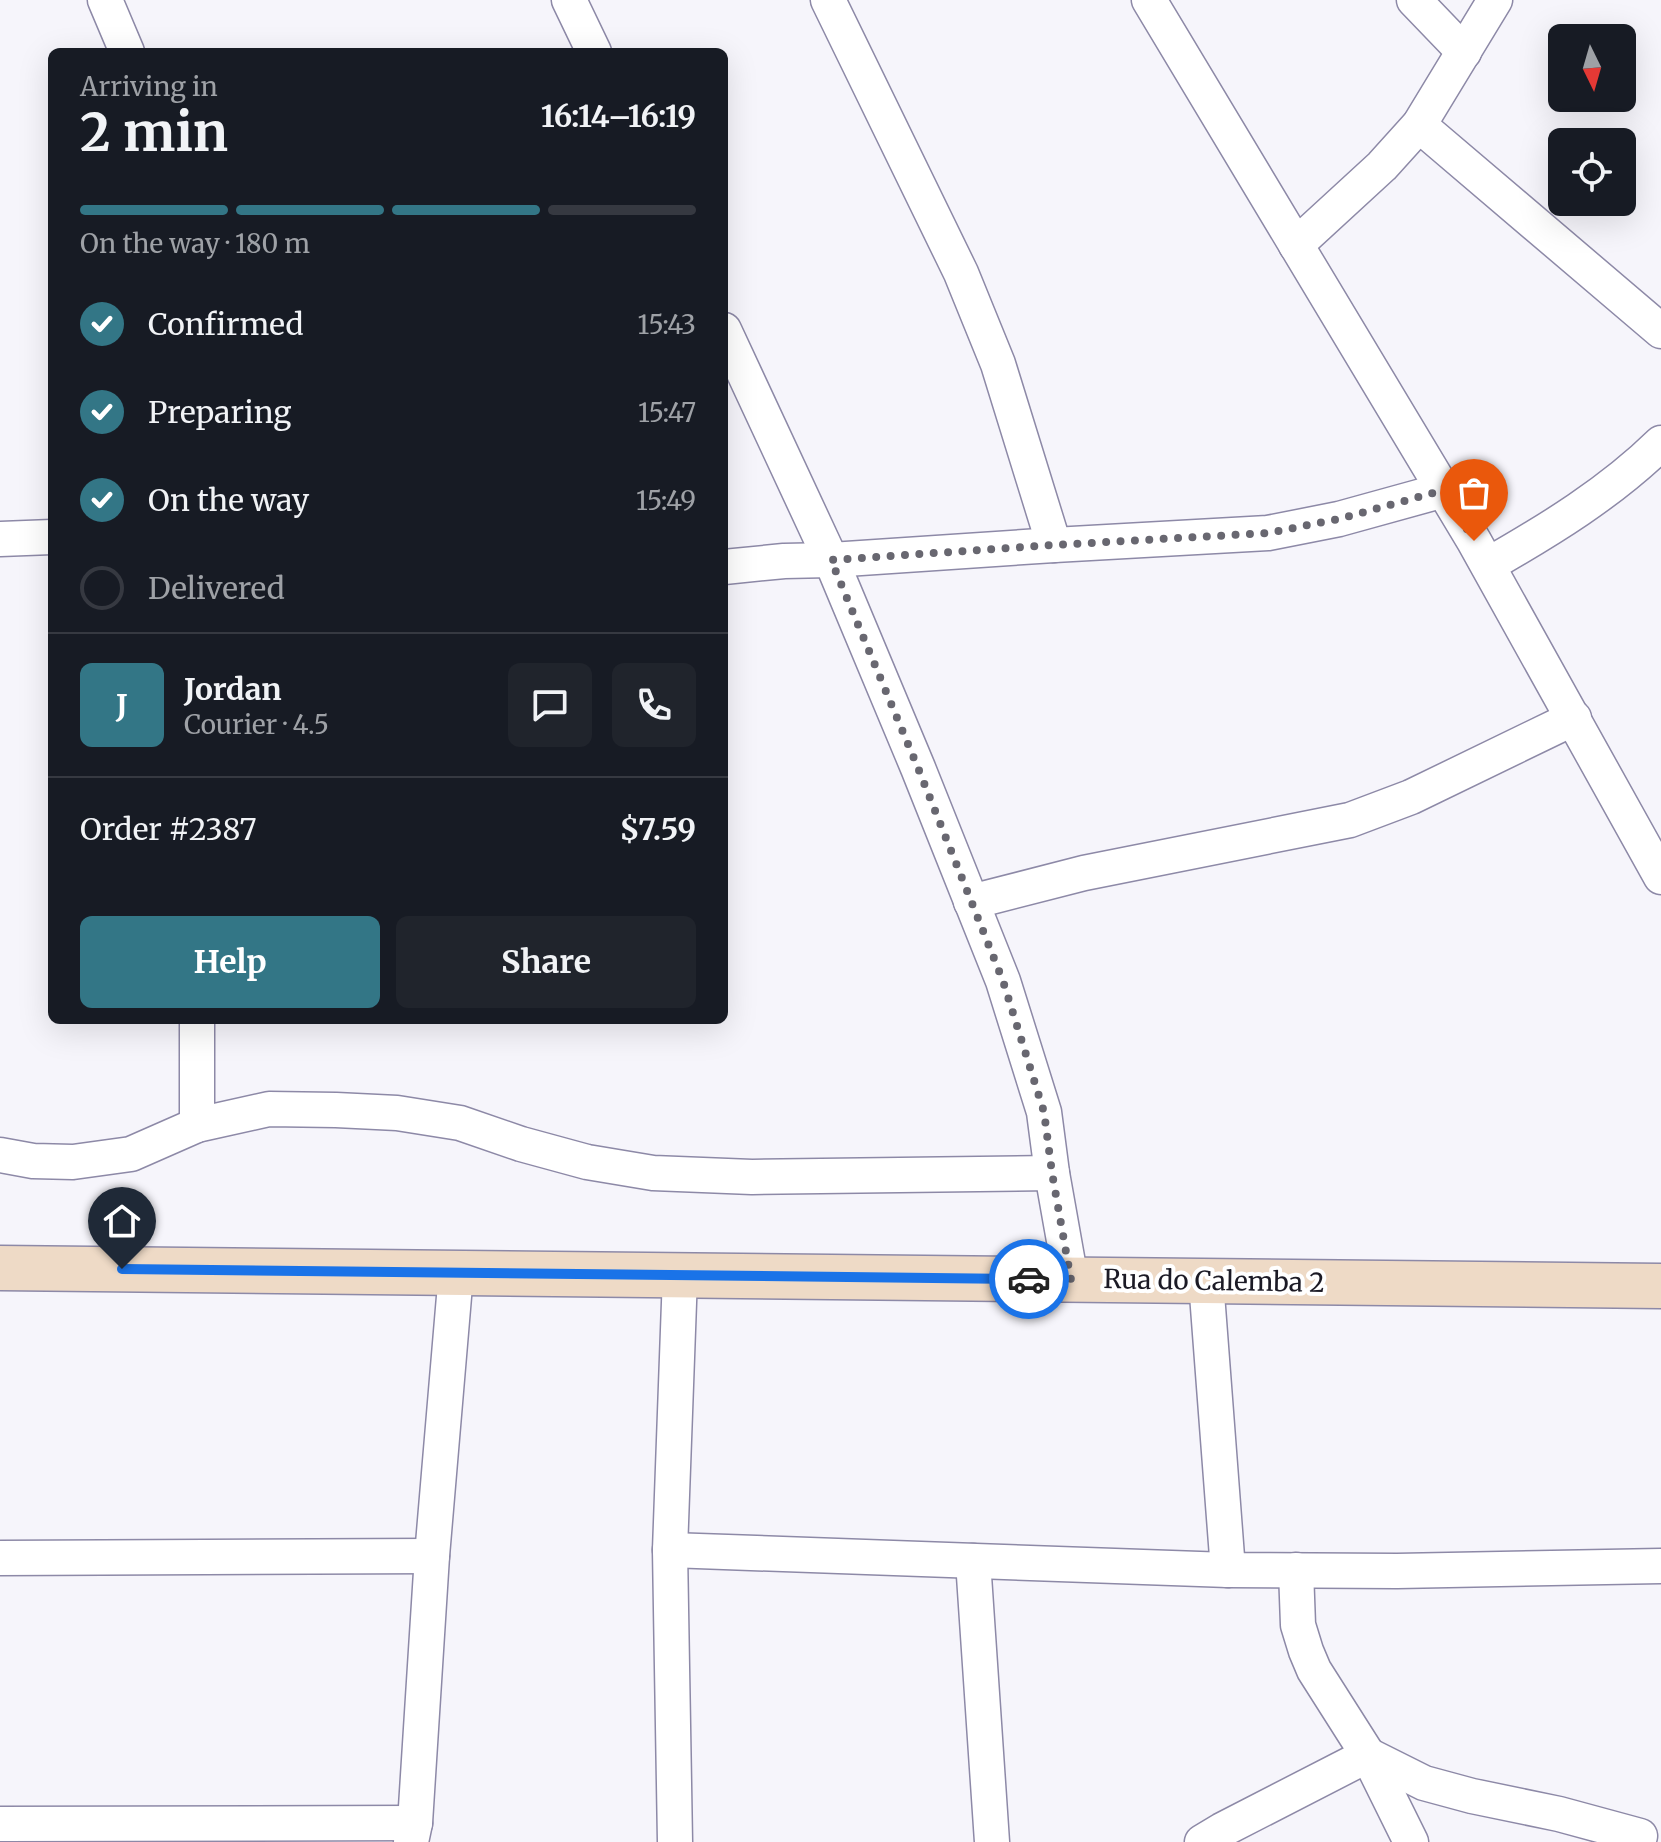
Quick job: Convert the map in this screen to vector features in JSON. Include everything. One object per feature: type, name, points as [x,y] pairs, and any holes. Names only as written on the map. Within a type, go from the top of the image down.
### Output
[{"type":"main road","name":"Rua do Calemba 2","points":[[0,1268],[1661,1286]]},
{"type":"street","points":[[105,0],[125,48]]},
{"type":"street","points":[[569,0],[592,48]]},
{"type":"street","points":[[828,0],[966,286],[998,364],[1054,545]]},
{"type":"street","points":[[1149,0],[1444,490],[1574,718],[1646,819],[1661,877]]},
{"type":"street","points":[[1414,0],[1464,52]]},
{"type":"street","points":[[1296,245],[1382,166],[1419,125],[1495,0]]},
{"type":"street","points":[[1419,125],[1661,331]]},
{"type":"street","points":[[728,339],[831,560],[1003,981],[1044,1112],[1071,1280]]},
{"type":"street","points":[[1488,565],[1600,495],[1661,443]]},
{"type":"street","points":[[728,567],[1268,533],[1339,519],[1444,490]]},
{"type":"street","points":[[0,539],[48,537]]},
{"type":"street","points":[[971,902],[1084,873],[1350,820],[1411,797],[1574,718]]},
{"type":"street","points":[[197,1024],[197,1125]]},
{"type":"street","points":[[0,1155],[33,1161],[73,1162],[131,1154],[197,1125],[269,1109],[397,1113],[460,1123],[587,1162],[653,1173],[752,1177],[1052,1173]]},
{"type":"street","points":[[0,1824],[413,1832],[456,1273]]},
{"type":"street","points":[[675,1842],[670,1550],[680,1275]]},
{"type":"street","points":[[1206,1281],[1228,1570]]},
{"type":"street","points":[[670,1550],[1228,1570],[1397,1571],[1661,1566]]},
{"type":"street","points":[[0,1558],[432,1556]]},
{"type":"street","points":[[973,1561],[992,1842]]},
{"type":"street","points":[[1296,1570],[1298,1625],[1314,1670],[1368,1755],[1411,1842]]},
{"type":"street","points":[[1368,1755],[1424,1783],[1644,1837]]},
{"type":"street","points":[[1202,1842],[1368,1755]]},
{"type":"way so far","points":[[1029,1279],[1071,1280],[1044,1112],[1003,981],[831,560],[1268,533],[1339,519],[1444,490],[1474,541]]},
{"type":"route","points":[[122,1269],[1029,1279]]}]
